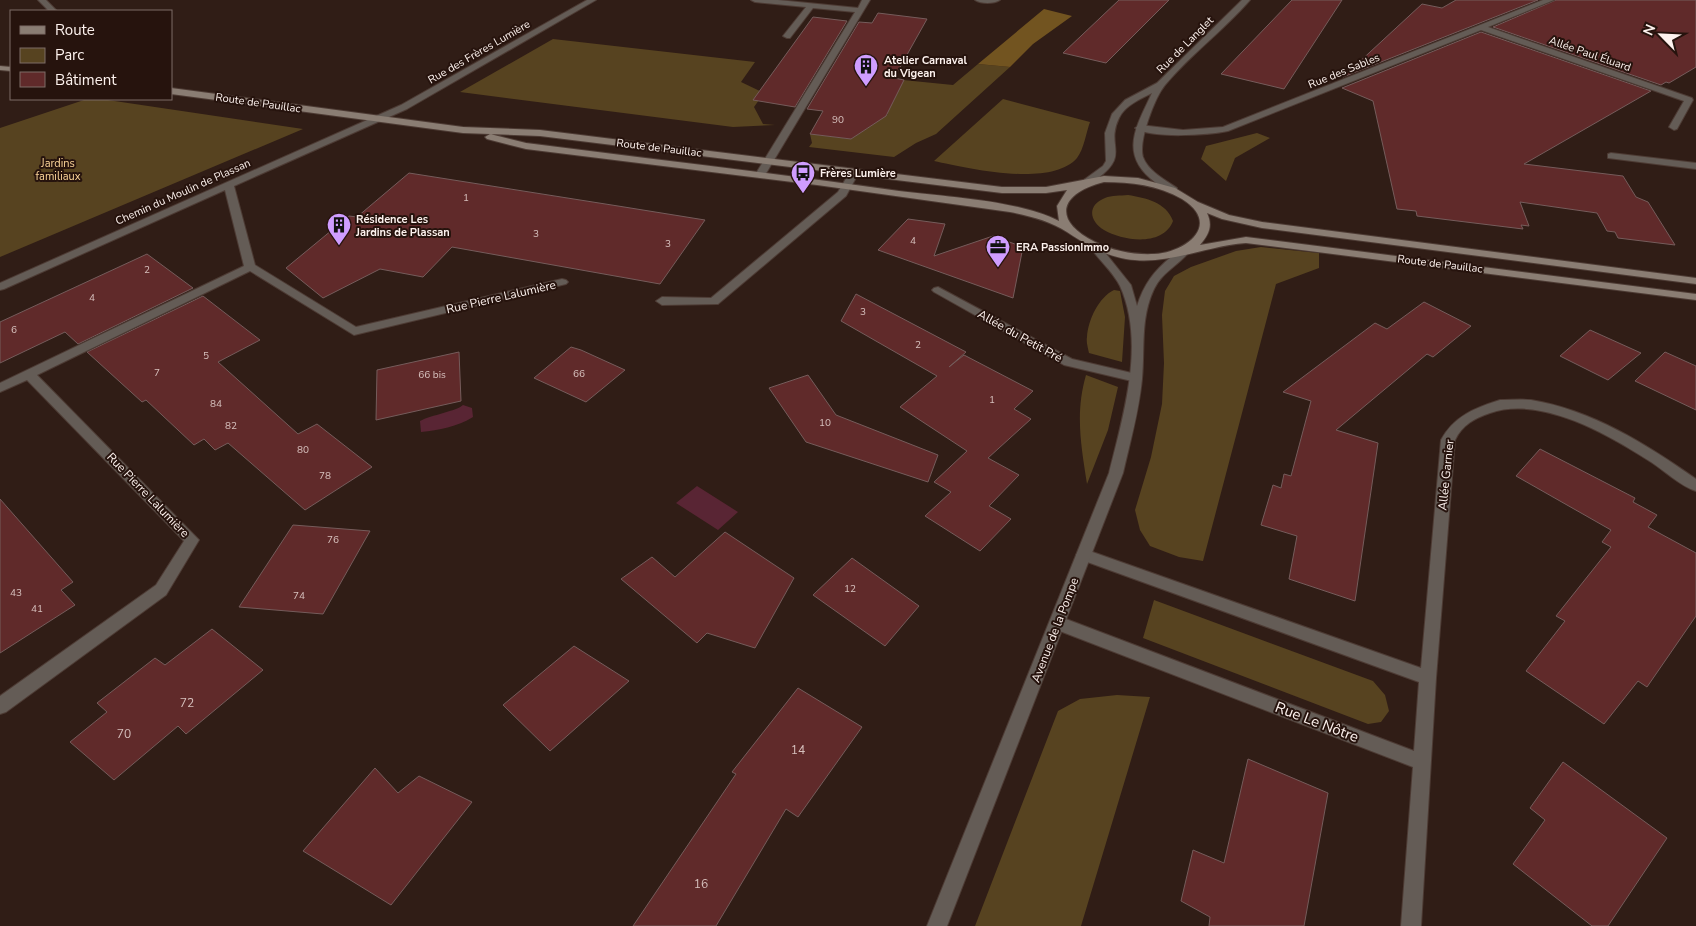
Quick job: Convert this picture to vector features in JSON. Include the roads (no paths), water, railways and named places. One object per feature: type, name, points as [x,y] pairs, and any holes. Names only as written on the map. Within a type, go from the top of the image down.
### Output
[{"type":"main road","name":"Route de Pauillac","points":[[172,91],[463,130],[540,133],[1016,191],[1046,190],[1104,180],[1127,179],[1151,182],[1173,190],[1195,204],[1226,217],[1262,224],[1696,282]]},
{"type":"main road","name":"Route de Pauillac","points":[[463,130],[526,146],[847,186],[1010,209],[1039,215],[1070,230],[1080,239],[1095,247],[1118,254],[1142,257],[1165,256],[1232,241],[1246,240],[1696,297]]},
{"type":"main road","points":[[1070,230],[1061,216],[1061,203],[1070,192],[1084,184]]},
{"type":"main road","points":[[1185,251],[1199,242],[1206,230],[1204,217],[1195,204]]},
{"type":"street","points":[[42,0],[52,10]]},
{"type":"street","name":"Rue des Frères Lumière","points":[[375,119],[404,107],[592,0]]},
{"type":"street","points":[[754,0],[860,10]]},
{"type":"street","points":[[760,175],[866,0]]},
{"type":"street","points":[[979,0],[996,0]]},
{"type":"street","name":"Rue de Langlet","points":[[1084,184],[1106,168],[1111,161],[1110,133],[1116,116],[1128,102],[1160,85],[1246,0]]},
{"type":"street","name":"Rue des Sables","points":[[1140,128],[1185,132],[1208,132],[1225,129],[1550,0]]},
{"type":"street","points":[[787,36],[811,5]]},
{"type":"street","name":"Allée Paul Éluard","points":[[1482,28],[1693,100],[1674,127]]},
{"type":"street","name":"Rue de Langlet","points":[[1160,85],[1140,128],[1137,138],[1138,151],[1142,165],[1173,190]]},
{"type":"street","name":"Chemin du Moulin de Plassan","points":[[0,287],[375,119]]},
{"type":"street","points":[[1611,156],[1696,166]]},
{"type":"street","points":[[662,301],[714,302],[842,194],[854,172]]},
{"type":"street","points":[[0,388],[250,267],[229,186]]},
{"type":"street","name":"Avenue de la Pompe","points":[[1095,247],[1125,285],[1137,325]]},
{"type":"street","name":"Avenue de la Pompe","points":[[937,926],[1116,473],[1132,407],[1136,378],[1137,325],[1148,289],[1160,271],[1185,251]]},
{"type":"street","name":"Rue Pierre Lalumière","points":[[250,267],[354,331],[562,282]]},
{"type":"street","name":"Allée du Petit Pré","points":[[938,290],[1068,362],[1136,378]]},
{"type":"street","name":"Rue Pierre Lalumière","points":[[0,706],[161,590],[192,540],[29,374]]},
{"type":"street","name":"Allée Garnier","points":[[1422,762],[1448,440],[1453,428],[1484,409],[1503,404],[1522,404],[1559,411],[1597,426],[1649,452],[1696,486]]},
{"type":"street","points":[[1084,555],[1428,678]]},
{"type":"street","name":"Rue Le Nôtre","points":[[1058,623],[1422,762]]},
{"type":"street","points":[[1411,926],[1422,762]]},
{"type":"place","name":"Atelier Carnaval du Vigean","points":[[866,87]]},
{"type":"place","name":"Frères Lumière","points":[[803,194]]},
{"type":"place","name":"Résidence Les Jardins de Plassan","points":[[339,246]]},
{"type":"place","name":"ERA PassionImmo","points":[[998,268]]},
{"type":"park label","name":"Jardins familiaux","points":[[58,169]]}]
